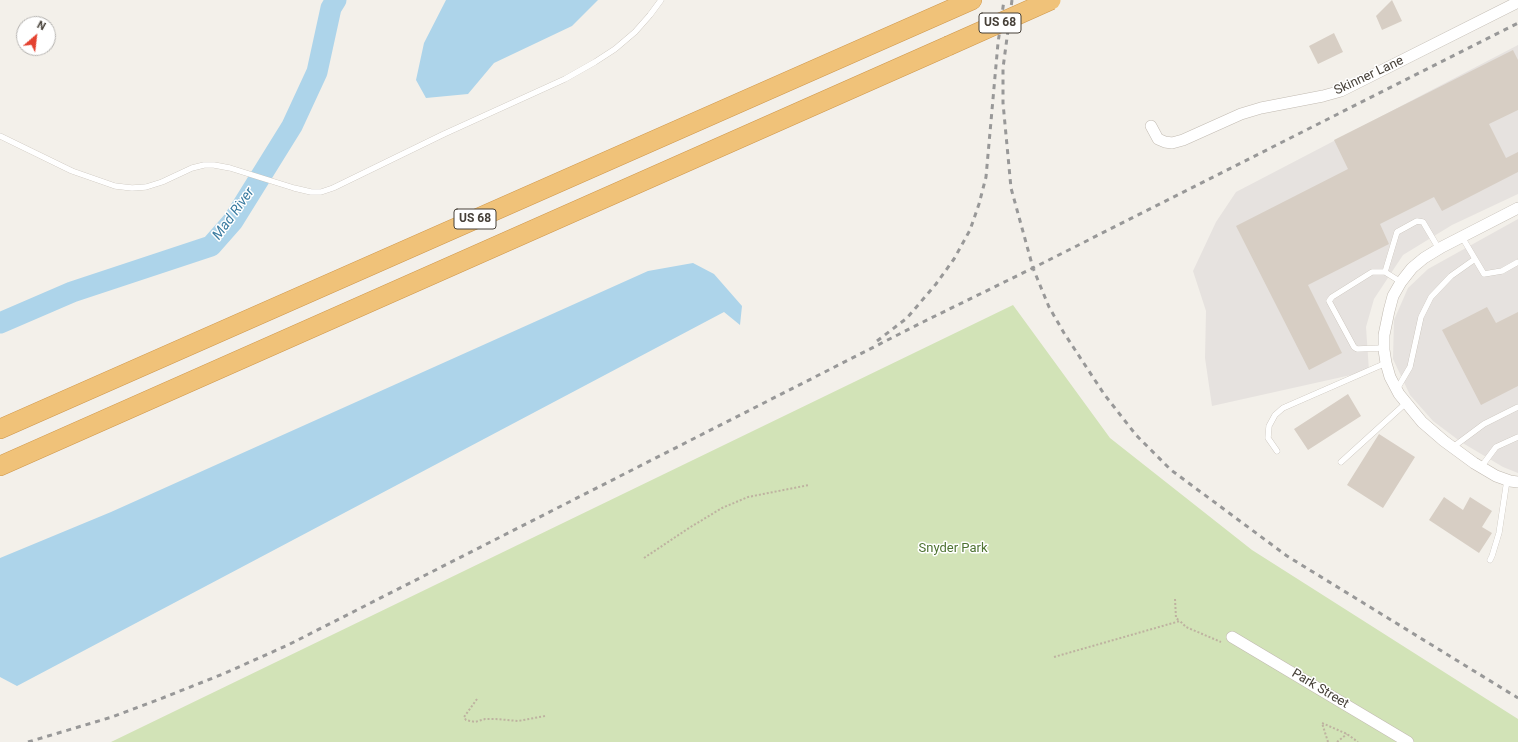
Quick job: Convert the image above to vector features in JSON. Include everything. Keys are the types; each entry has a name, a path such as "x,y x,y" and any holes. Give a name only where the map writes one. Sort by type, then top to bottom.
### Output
{"highway":[{"name":"US 68","path":"0,429 972,0"},
{"name":"US 68","path":"0,466 1051,0"},
{"path":"0,477 106,418"}],"street":[{"name":"Skinner Lane","path":"1151,126 1158,138 1165,142 1172,143 1183,140 1241,114 1261,108 1341,91 1518,2"},
{"path":"1513,481 1496,476 1481,467 1453,448 1422,422 1406,403 1390,377 1386,363 1384,335 1393,296 1401,282 1418,263 1439,249 1518,208"},
{"name":"Park Street","path":"1232,637 1408,742"}],"lane":[{"path":"0,136 72,171 115,186 132,188 146,186 162,182 192,168 204,165 219,165 311,192 321,192 333,188 444,134 565,79 615,49 635,32 661,0"},
{"path":"1385,272 1397,232 1417,221 1423,222 1439,249"},
{"path":"1462,237 1484,274 1502,270 1518,262"},
{"path":"1397,389 1410,367 1421,316 1431,297 1451,276 1475,259"},
{"path":"1384,348 1357,349 1354,347 1329,301 1332,297 1372,272 1385,272 1401,282"},
{"path":"1277,451 1268,438 1269,426 1275,415 1283,408 1386,363"},
{"path":"1341,462 1406,403"},
{"path":"1453,448 1484,424 1518,407"},
{"path":"1481,467 1496,447 1518,437"},
{"path":"1490,560 1513,481"}],"path":[{"path":"644,558 722,508 748,497 809,485"},
{"path":"1176,600 1176,618 1186,627 1221,642"},
{"path":"1054,657 1180,621"},
{"path":"477,699 464,717 466,720 475,722 491,719 518,721 545,716"},
{"path":"1328,742 1322,723 1347,734 1358,742"},
{"path":"1337,742 1347,734"}],"shaded area":[{"path":"1518,45 1518,194 1452,225 1403,255 1374,299 1366,327 1369,371 1212,406 1205,358 1206,311 1193,271 1216,222 1236,192"},
{"path":"1518,219 1518,473 1503,467 1461,442 1433,421 1410,395 1393,359 1394,320 1408,288 1428,269"}],"green space":[{"name":"Snyder Park","path":"1013,305 1110,438 1252,550 1518,719 1518,742 111,742"}],"water":[{"path":"446,0 598,0 572,26 494,63 468,94 426,98 416,80 424,43"},
{"path":"693,263 714,274 742,306 740,325 724,312 17,686 0,677 0,558 111,512 648,271"}],"building":[{"path":"1392,0 1402,21 1382,30 1376,16"},
{"path":"1334,33 1343,52 1318,64 1309,46"},
{"path":"1513,50 1518,60 1518,110 1489,124 1506,158 1518,152 1518,172 1442,211 1434,197 1380,224 1389,244 1308,285 1342,353 1309,370 1236,226 1348,169 1334,140"},
{"path":"1487,307 1496,323 1518,312 1518,386 1481,405 1442,330"},
{"path":"1348,394 1361,416 1308,450 1294,429"},
{"path":"1379,434 1415,457 1383,508 1347,485"},
{"path":"1444,497 1463,510 1470,497 1492,511 1482,527 1492,533 1479,553 1429,520"}],"waterway":[{"name":"Mad River","path":"0,323 72,292 211,246 233,221 292,126 317,72 331,8 336,0"}],"railway":[{"path":"877,341 907,318 936,284 954,259 970,230 986,177 998,43 1004,0"},
{"path":"1012,0 1003,68 1003,103 1011,188 1033,268 1049,307 1064,333 1104,394 1136,435 1171,470 1287,556 1518,698"},
{"path":"28,742 112,717 223,674 288,645 923,322 1518,23"}]}
